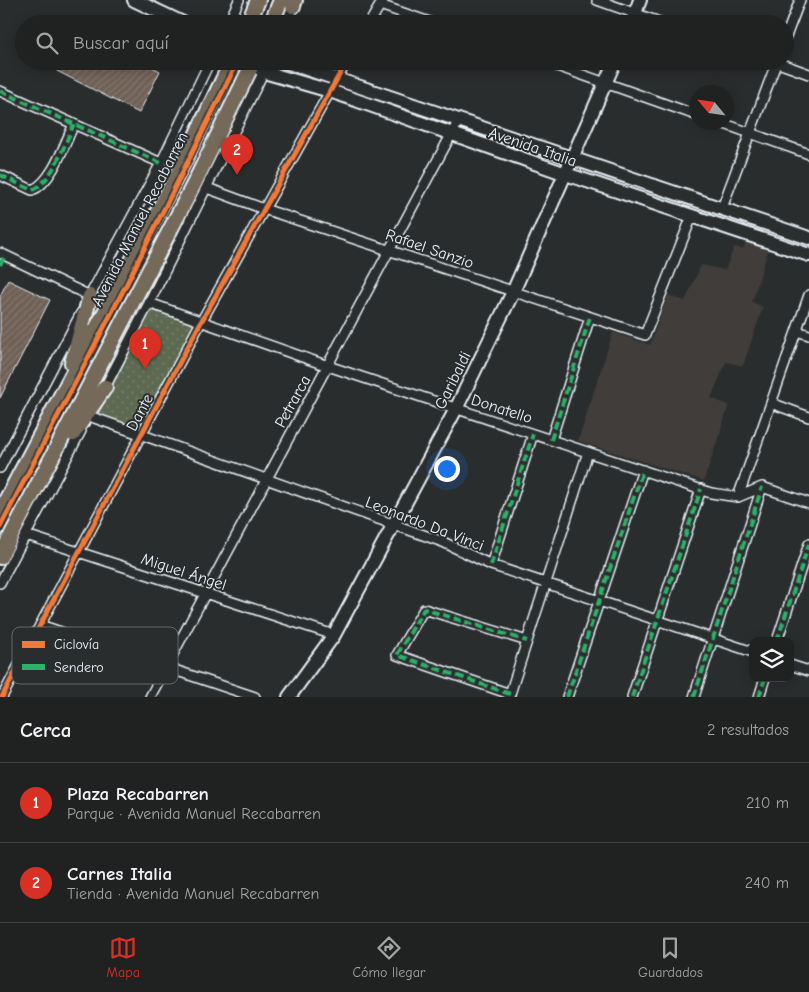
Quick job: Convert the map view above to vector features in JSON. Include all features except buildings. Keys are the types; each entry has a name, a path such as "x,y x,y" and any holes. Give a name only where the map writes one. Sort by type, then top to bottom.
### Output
{"main road":[{"path":"252,15 258,0"},
{"path":"279,15 291,1"},
{"name":"Avenida Manuel Recabarren","path":"0,512 177,175 228,70"},
{"name":"Avenida Manuel Recabarren","path":"0,557 255,70"},
{"path":"65,387 90,296"},
{"path":"37,486 105,387"}],"street":[{"path":"232,15 239,0"},
{"path":"597,0 625,15"},
{"path":"634,15 640,0"},
{"path":"794,16 800,0"},
{"path":"138,1 167,15"},
{"path":"288,15 291,1"},
{"path":"374,15 382,2 413,15"},
{"path":"794,69 809,74"},
{"name":"Avenida Manuel Recabarren","path":"0,468 160,163 206,70"},
{"path":"0,583 105,387 207,188 256,70"},
{"name":"Avenida Italia","path":"274,70 452,135 809,255"},
{"name":"Avenida Italia","path":"310,70 809,238"},
{"name":"Dante","path":"40,625 201,322 341,70"},
{"path":"568,70 689,113"},
{"name":"Garibaldi","path":"289,697 334,636 456,409 513,292 611,70"},
{"path":"722,208 773,70"},
{"path":"0,91 160,163"},
{"name":"Petrarca","path":"178,645 459,120"},
{"path":"0,175 32,190 41,187 48,178 74,124"},
{"path":"734,127 809,154"},
{"name":"Rafael Sanzio","path":"207,188 264,209 645,335 692,216"},
{"path":"0,265 2,254 90,296"},
{"path":"738,497 809,295"},
{"name":"Donatello","path":"149,303 328,366 720,496 738,497"},
{"path":"551,440 590,317"},
{"path":"796,331 809,335"},
{"path":"771,403 809,417"},
{"name":"Leonardo Da Vinci","path":"89,416 140,436 442,542 491,565 749,651"},
{"path":"491,565 533,434"},
{"path":"527,641 424,609 397,655 509,695 527,641 546,583 588,452"},
{"path":"567,697 643,470"},
{"path":"738,497 762,488 809,503"},
{"path":"694,697 762,488"},
{"path":"632,697 701,489"},
{"name":"Miguel Ángel","path":"26,535 334,636"},
{"path":"778,637 809,544"},
{"path":"40,625 46,627"},
{"path":"794,666 809,671"},
{"path":"178,671 255,697"},
{"name":"Dante","path":"2,697 12,678"},
{"path":"759,697 764,682"},
{"name":"Petrarca","path":"150,697 157,684"}],"shaded area":[{"path":"747,240 769,247 752,302 763,307 743,366 726,362 711,398 729,405 704,481 578,441 613,332 650,345 668,295 685,301 701,265 725,270 734,247 743,249"}],"green space":[{"path":"151,310 195,324 137,428 98,414"}],"marked path":[{"path":"0,91 161,163"},
{"path":"0,175 32,190 39,186 52,171 74,124"},
{"path":"0,265 5,255"},
{"path":"551,440 590,317"},
{"path":"491,565 533,434"},
{"path":"567,697 643,470"},
{"path":"694,697 762,487"},
{"path":"632,697 701,489"},
{"path":"778,637 809,544"},
{"path":"510,694 397,655 424,609 527,641"},
{"path":"759,697 764,682"}],"cycle path":[{"path":"0,527 125,287 234,70"},
{"path":"39,627 201,322 342,70"},
{"path":"2,697 12,678"}],"place":[{"name":"Carnes Italia","path":"237,175"},
{"name":"Plaza Recabarren","path":"145,369"}]}
